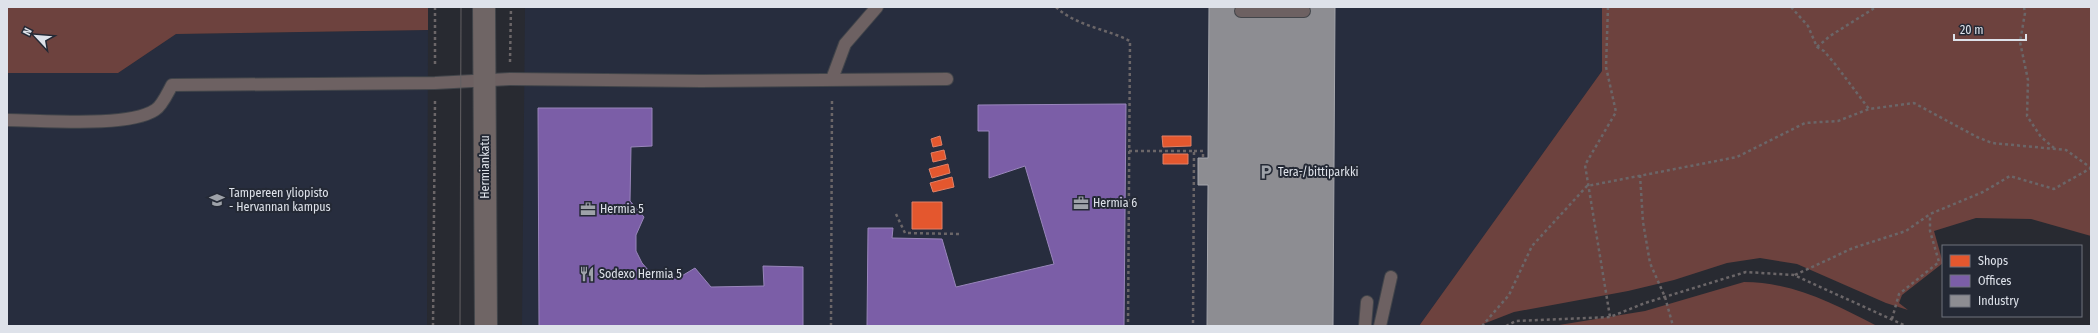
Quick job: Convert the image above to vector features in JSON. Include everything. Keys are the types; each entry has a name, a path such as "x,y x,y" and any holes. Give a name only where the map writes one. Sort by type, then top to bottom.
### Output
{"street":[{"name":"Hermiankatu","path":"484,7 486,326"}],"lane":[{"path":"832,80 845,44 877,7"},
{"path":"1241,11 1304,11"},
{"path":"7,120 77,121 136,119 157,110 172,85 435,83 484,80 947,79"},
{"path":"1380,326 1392,277"},
{"path":"1365,326 1367,302"}],"path":[{"path":"433,326 435,7"},
{"path":"1056,7 1079,22 1117,34 1130,41 1128,326"},
{"path":"1608,7 1606,67 1616,112 1585,165 1587,186 1610,317"},
{"path":"1791,7 1808,26 1817,47 1824,51 1835,64 1869,109"},
{"path":"1817,47 1830,36 1876,7"},
{"path":"2024,7 2025,13 2020,42 2028,80 2027,116 2040,137 2054,149"},
{"path":"831,326 832,80"},
{"path":"1482,326 1509,295 1532,246 1587,186 1737,157 1805,123 1838,121 1869,109 1914,103 1977,137 1992,143 2066,150 2091,168 2054,189 2010,176 1983,192 1930,214 1906,231 1853,248 1794,275"},
{"path":"1129,150 1203,151 1203,158"},
{"path":"1193,326 1194,151"},
{"path":"1640,175 1642,222 1650,264 1665,297 1673,326"},
{"path":"896,214 905,233 960,234"},
{"path":"1892,319 1899,294 1939,262 1930,231 1930,214"},
{"path":"1506,326 1516,321 1610,317 1665,297 1746,272 1794,275 1906,326"}],"shaded area":[{"path":"7,7 428,7 428,30 176,34 118,73 7,73"},
{"path":"525,7 1602,7 1602,71 1419,326 522,326"},
{"path":"1602,7 2091,7 2091,236 2031,219 1976,218 1934,231 1942,264 1902,295 1899,303 1908,310 1886,303 1797,264 1760,258 1727,263 1674,280 1628,291 1514,312 1478,326 1419,326 1602,71"},
{"name":"Tampereen yliopisto - Hervannan kampus","path":"428,30 427,326 7,326 7,73 118,73 176,34"},
{"path":"1744,282 1762,283 1797,290 1829,302 1877,326 1553,326 1645,311"}],"building: Shops":[{"path":"940,136 942,145 933,147 931,139"},
{"path":"1162,136 1191,136 1191,146 1163,147"},
{"path":"944,150 946,159 933,162 931,153"},
{"path":"1163,154 1188,154 1188,164 1163,164"},
{"path":"948,164 950,173 932,178 929,169"},
{"path":"952,177 954,187 933,192 930,183"},
{"path":"912,202 942,202 942,229 912,229"}],"building: Offices":[{"name":"Hermia 6","path":"1126,104 1124,326 867,326 868,228 893,228 892,238 942,239 956,287 1054,264 1025,166 989,178 989,131 978,131 978,105"},
{"name":"Hermia 5","path":"538,108 652,108 652,146 631,147 630,201 644,217 636,235 636,251 642,263 649,271 664,277 680,277 695,268 711,287 764,286 763,266 803,267 803,326 539,326"}],"building: Industry":[{"name":"Tera-/bittiparkki","path":"1209,7 1335,7 1333,326 1207,326 1208,185 1198,185 1198,158 1208,158"}],"tram line":[{"path":"460,326 461,7"}],"place":[{"name":"Tera-/bittiparkki","path":"1266,172"},
{"name":"Tampereen yliopisto - Hervannan kampus","path":"217,200"},
{"name":"Hermia 6","path":"1081,203"},
{"name":"Hermia 5","path":"588,209"},
{"name":"Sodexo Hermia 5","path":"587,274"}]}
